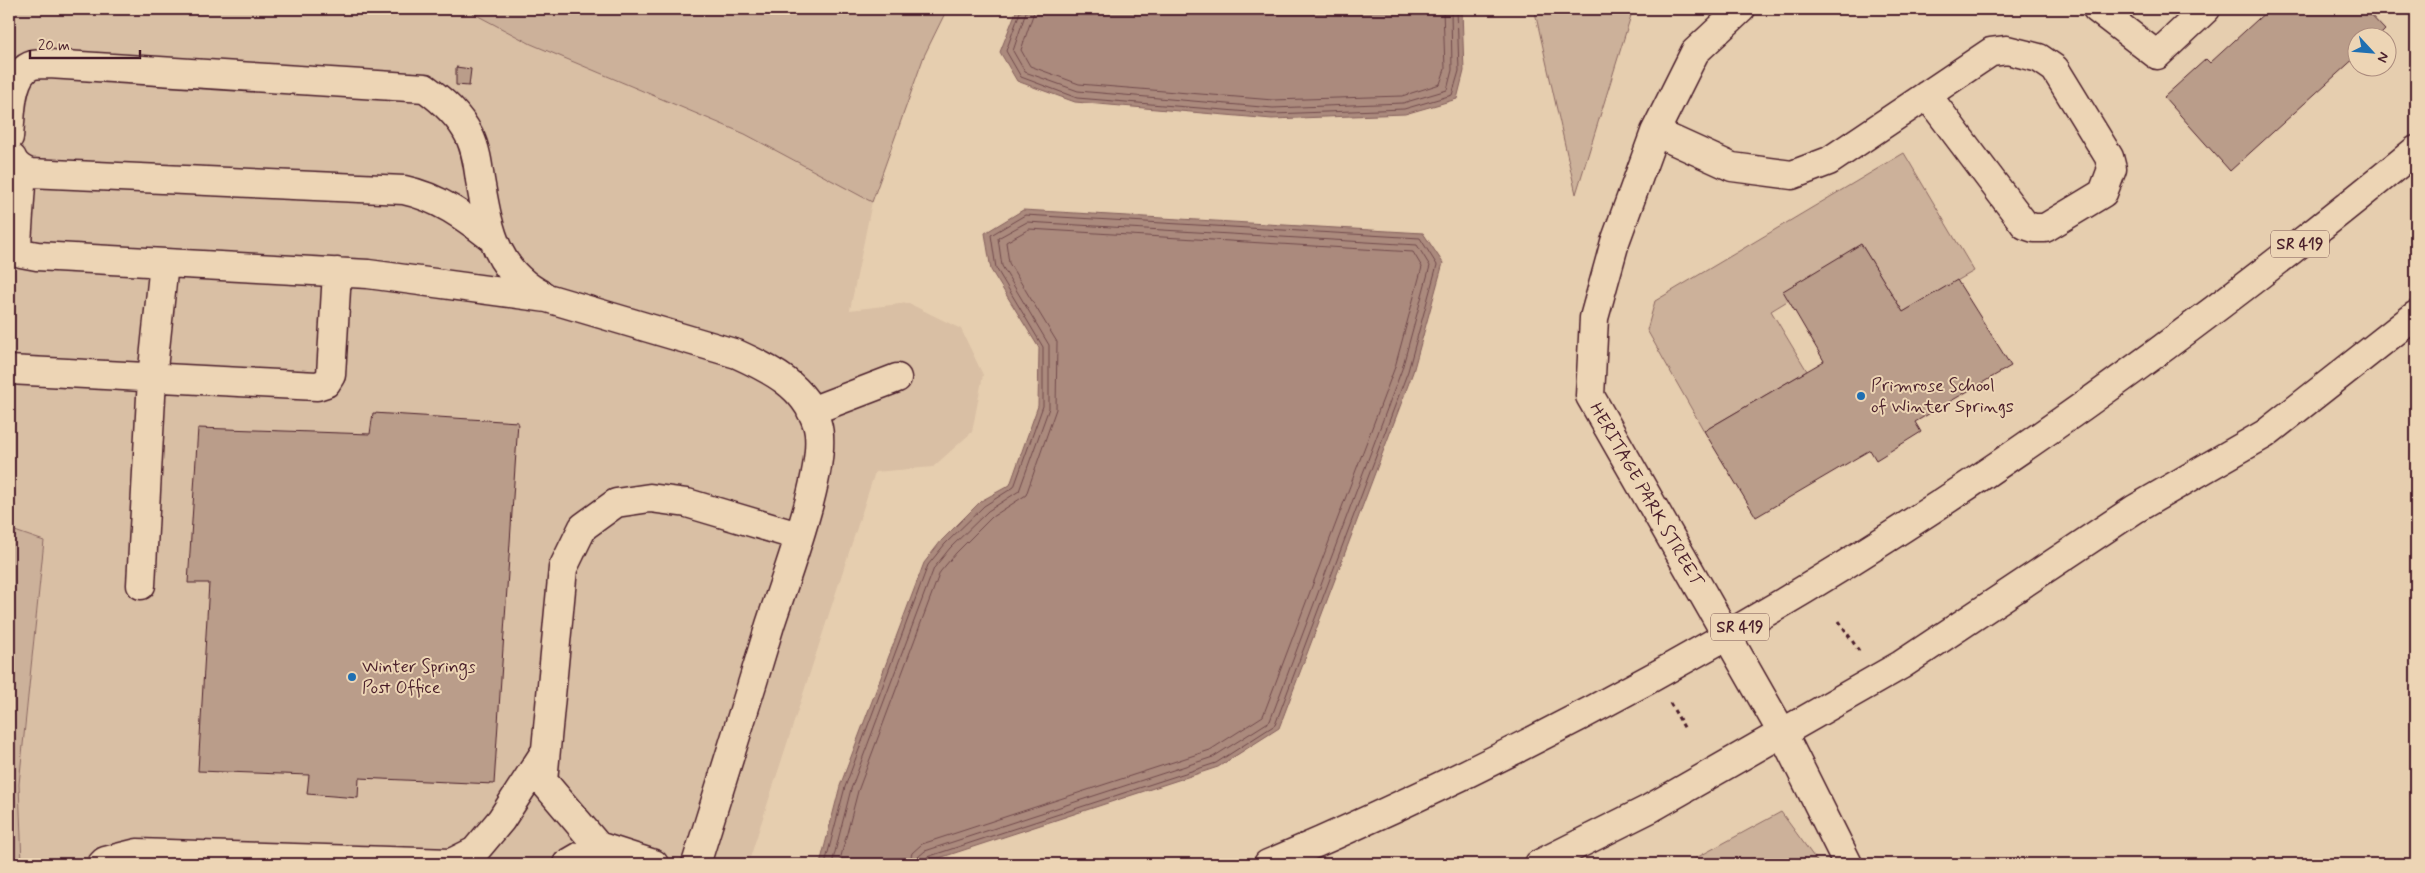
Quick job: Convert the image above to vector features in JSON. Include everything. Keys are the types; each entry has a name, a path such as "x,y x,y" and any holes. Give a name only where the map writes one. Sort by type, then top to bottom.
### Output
{"main road":[{"name":"HERITAGE PARK STREET","path":"1741,9 1695,52 1655,132 1615,242 1594,318 1590,396 1783,734 1848,864"},
{"path":"2097,9 2157,56 2206,9"},
{"path":"1655,132 1732,167 1792,175 1829,161 1927,95 1991,52 2007,50 2039,58 2055,70 2109,157 2112,169 2103,193 2045,228 2034,228 2025,225 1927,95"},
{"path":"9,137 13,89 19,76 31,66 40,64 425,88 441,99 456,115 469,135 476,155 492,238 507,268 529,288 547,298"},
{"path":"9,146 14,162 22,170 30,173 404,190 424,194 458,212 492,238"},
{"name":"SR 419","path":"1268,864 1463,776 1726,635 1850,562 2068,415 2181,335 2281,259 2416,150"},
{"path":"22,170 15,254 382,275 547,298 737,354 764,366 789,382 806,400 817,423 821,442 813,486 696,864"},
{"path":"141,585 152,378 164,263"},
{"path":"9,370 318,386 326,383 330,375 337,272"},
{"path":"1538,864 1649,809 1901,665 2135,509 2264,434 2416,315"},
{"path":"811,411 896,378"},
{"path":"654,864 598,846 543,781 563,568 583,527 616,503 650,498 687,503 798,536"},
{"path":"102,864 106,861 137,853 451,863 475,851 501,820 546,751"},
{"path":"567,864 598,846"}],"path":[{"path":"1839,621 1864,659"},
{"path":"1669,701 1685,729"}],"shaded area":[{"path":"9,9 465,9 531,44 745,134 872,202 850,310 908,303 961,329 983,375 972,432 933,467 875,472 748,864 22,864 19,784 44,541 9,529"},
{"path":"465,9 947,9 924,56 872,202 745,134 531,44"},
{"path":"1535,9 1633,9 1576,194 1535,12"},
{"path":"1904,153 1974,271 1903,312 1861,244 1789,300 1771,311 1807,371 1704,431 1647,330 1655,301"},
{"path":"9,529 44,541 19,784 22,864 9,864"},
{"path":"1781,812 1819,864 1685,864"}],"water":[{"path":"1017,9 1462,9 1464,71 1457,99 1405,114 1272,119 1075,102 1017,81 1000,52"},
{"path":"1023,210 1423,233 1443,263 1413,372 1279,728 1218,767 921,864 820,864 840,786 924,563 941,541 981,501 1010,485 1038,406 1039,348 991,270 985,233"}],"building":[{"path":"2269,9 2365,9 2383,28 2348,28 2348,64 2230,171 2164,97 2206,59 2210,63"},
{"path":"456,67 471,69 469,86 456,85"},
{"name":"Primrose School of Winter Springs","path":"1861,244 1903,312 1957,280 2011,366 1915,422 1921,432 1876,460 1870,450 1756,517 1704,431 1824,361 1783,291"},
{"name":"Winter Springs Post Office","path":"373,413 518,422 494,784 359,778 358,798 307,794 309,775 198,771 209,583 188,583 198,428 370,434"}],"place":[{"name":"Primrose School of Winter Springs","path":"1861,396"},
{"name":"Winter Springs Post Office","path":"352,677"}]}
